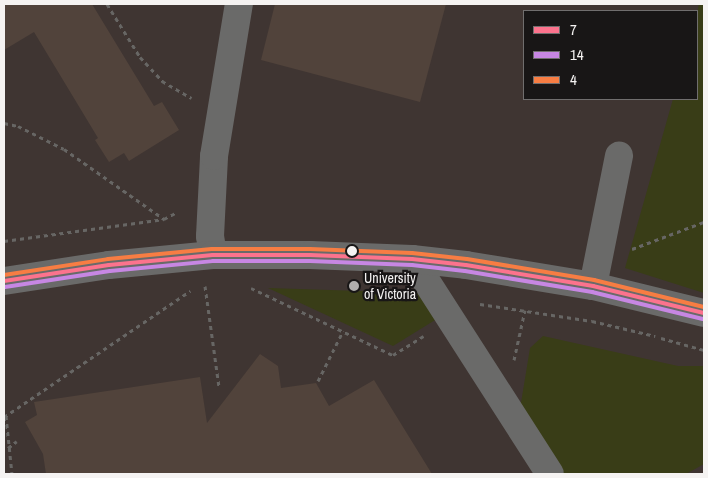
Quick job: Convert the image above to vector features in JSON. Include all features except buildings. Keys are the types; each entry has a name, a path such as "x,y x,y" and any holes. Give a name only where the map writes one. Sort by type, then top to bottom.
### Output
{"street":[{"path":"213,255 210,236 214,156 239,4"},
{"path":"596,274 619,156"},
{"path":"4,281 109,265 213,255 310,255 412,259 533,276 596,274 704,313"},
{"path":"412,259 429,289 550,474"}],"path":[{"path":"107,4 140,57 162,81 200,102"},
{"path":"4,123 18,126 64,150 164,219"},
{"path":"4,241 164,219 177,212"},
{"path":"596,274 704,222"},
{"path":"505,405 533,276"},
{"path":"12,474 5,416 205,280 219,387"},
{"path":"249,287 393,355 450,320"},
{"path":"429,289 464,301 592,321 704,350"},
{"path":"318,381 342,331"},
{"path":"8,448 17,441"}],"shaded area":[{"name":"University of Victoria","path":"4,4 704,4 704,474 4,474"}],"green space":[{"path":"699,4 704,4 704,293 625,268 673,100 698,100"},
{"path":"268,288 424,293 440,317 393,346"},
{"path":"543,336 678,366 704,366 704,464 686,474 558,474 519,415 530,348"}],"transit line":[{"name":"4","path":"4,275 108,259 212,249 310,249 412,253 467,259 594,280 704,307"},
{"name":"7","path":"4,281 109,265 213,255 310,255 412,259 466,265 593,286 704,313"},
{"name":"14","path":"5,287 110,271 213,261 310,261 412,265 465,271 592,292 703,319"}],"place":[{"name":"University of Victoria","path":"354,286"}]}
